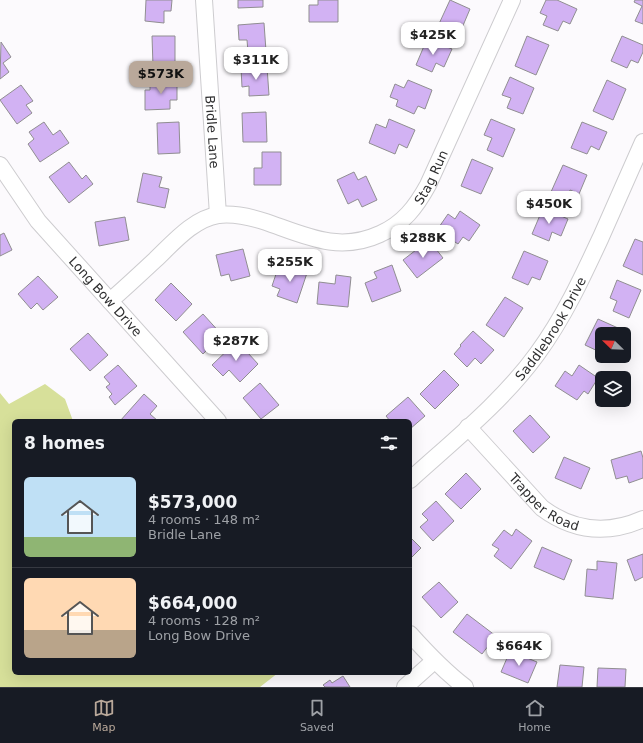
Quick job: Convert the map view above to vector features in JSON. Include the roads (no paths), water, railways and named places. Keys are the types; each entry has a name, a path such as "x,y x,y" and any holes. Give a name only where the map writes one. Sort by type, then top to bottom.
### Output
{"street":[{"name":"Bridle Lane","path":"204,0 218,215"},
{"name":"Stag Run","path":"110,301 186,231 203,220 218,215 251,217 312,238 339,244 364,241 388,231 402,222 415,207 428,185 512,0"},
{"name":"Saddlebrook Drive","path":"412,478 517,380 554,330 581,280 643,142"},
{"name":"Long Bow Drive","path":"0,165 5,184 216,419"},
{"name":"Trapper Road","path":"468,427 542,508 556,518 575,525 603,529 626,526 643,519"},
{"path":"412,636 450,676 465,687"},
{"path":"405,687 434,660"}]}
